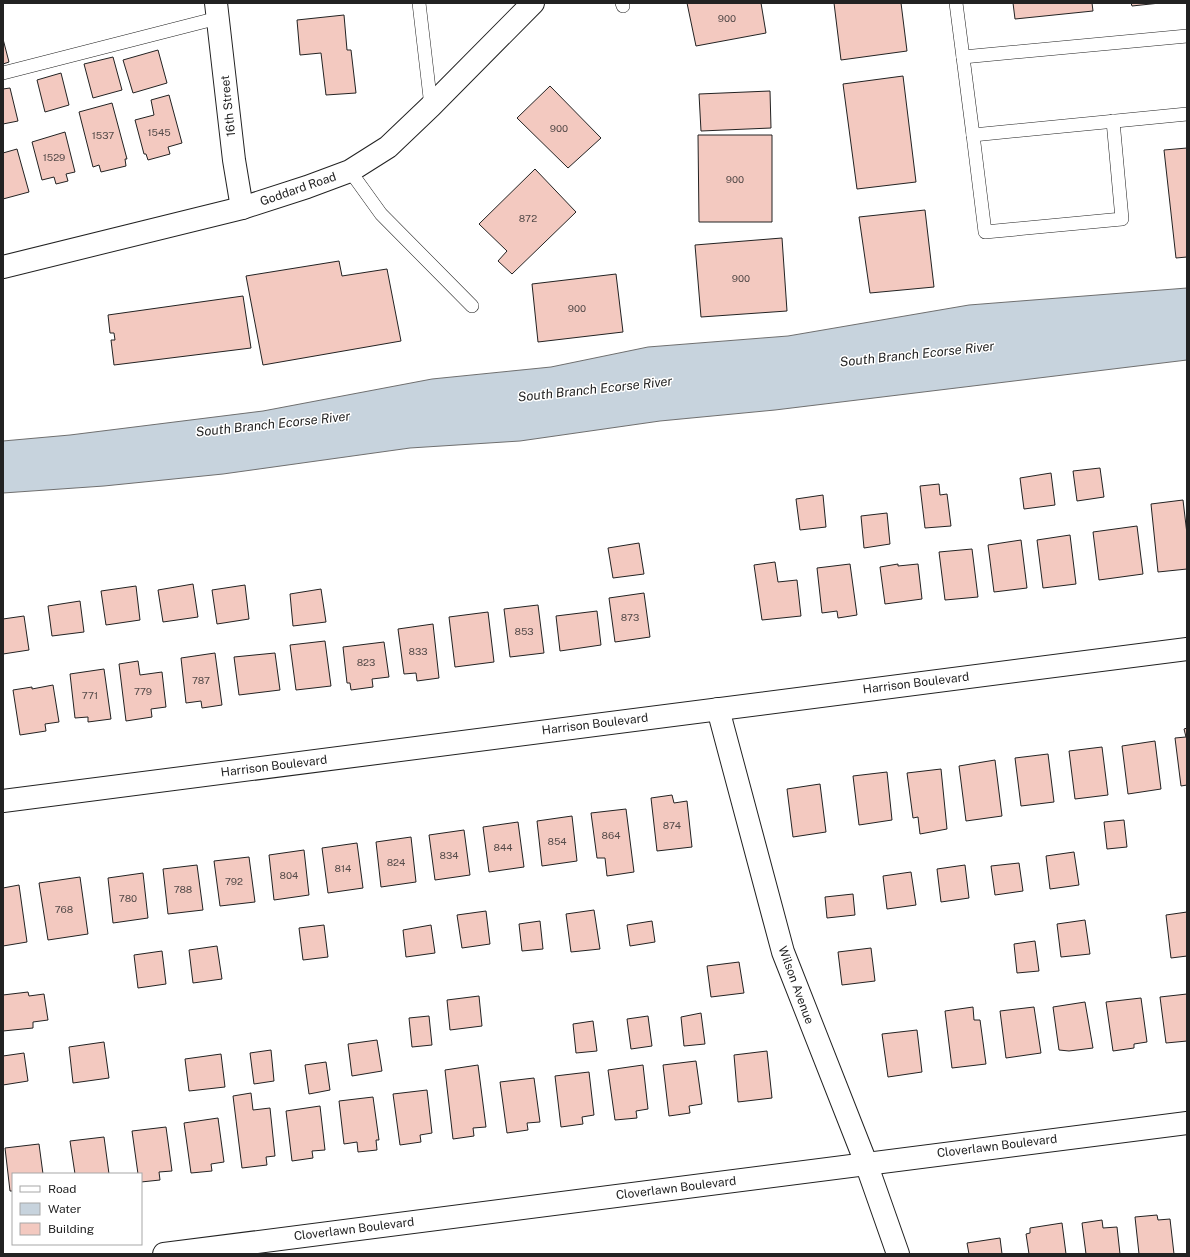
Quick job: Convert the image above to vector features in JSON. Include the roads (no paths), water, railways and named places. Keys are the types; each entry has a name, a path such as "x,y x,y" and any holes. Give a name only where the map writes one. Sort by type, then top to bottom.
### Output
{"street":[{"name":"Goddard Road","path":"3,267 242,208 307,188 350,171 388,147 431,106 533,3"},
{"name":"16th Street","path":"217,11 234,160 242,208"},
{"name":"Harrison Boulevard","path":"3,801 1187,649"},
{"name":"Wilson Avenue","path":"718,708 783,952 866,1163 898,1254"},
{"name":"Cloverlawn Boulevard","path":"164,1254 1187,1123"}],"lane":[{"path":"419,3 431,106"},
{"path":"956,3 985,232 1122,219 1113,122"},
{"path":"3,73 217,11"},
{"path":"963,57 1187,36"},
{"path":"973,135 1187,114"},
{"path":"350,171 381,214 472,306"}],"water":[{"name":"South Branch Ecorse River","path":"1187,288 1187,360 775,410 660,421 520,441 410,448 223,474 104,486 3,493 3,441 70,435 263,411 432,379 551,367 648,347 788,336 969,305"}]}
